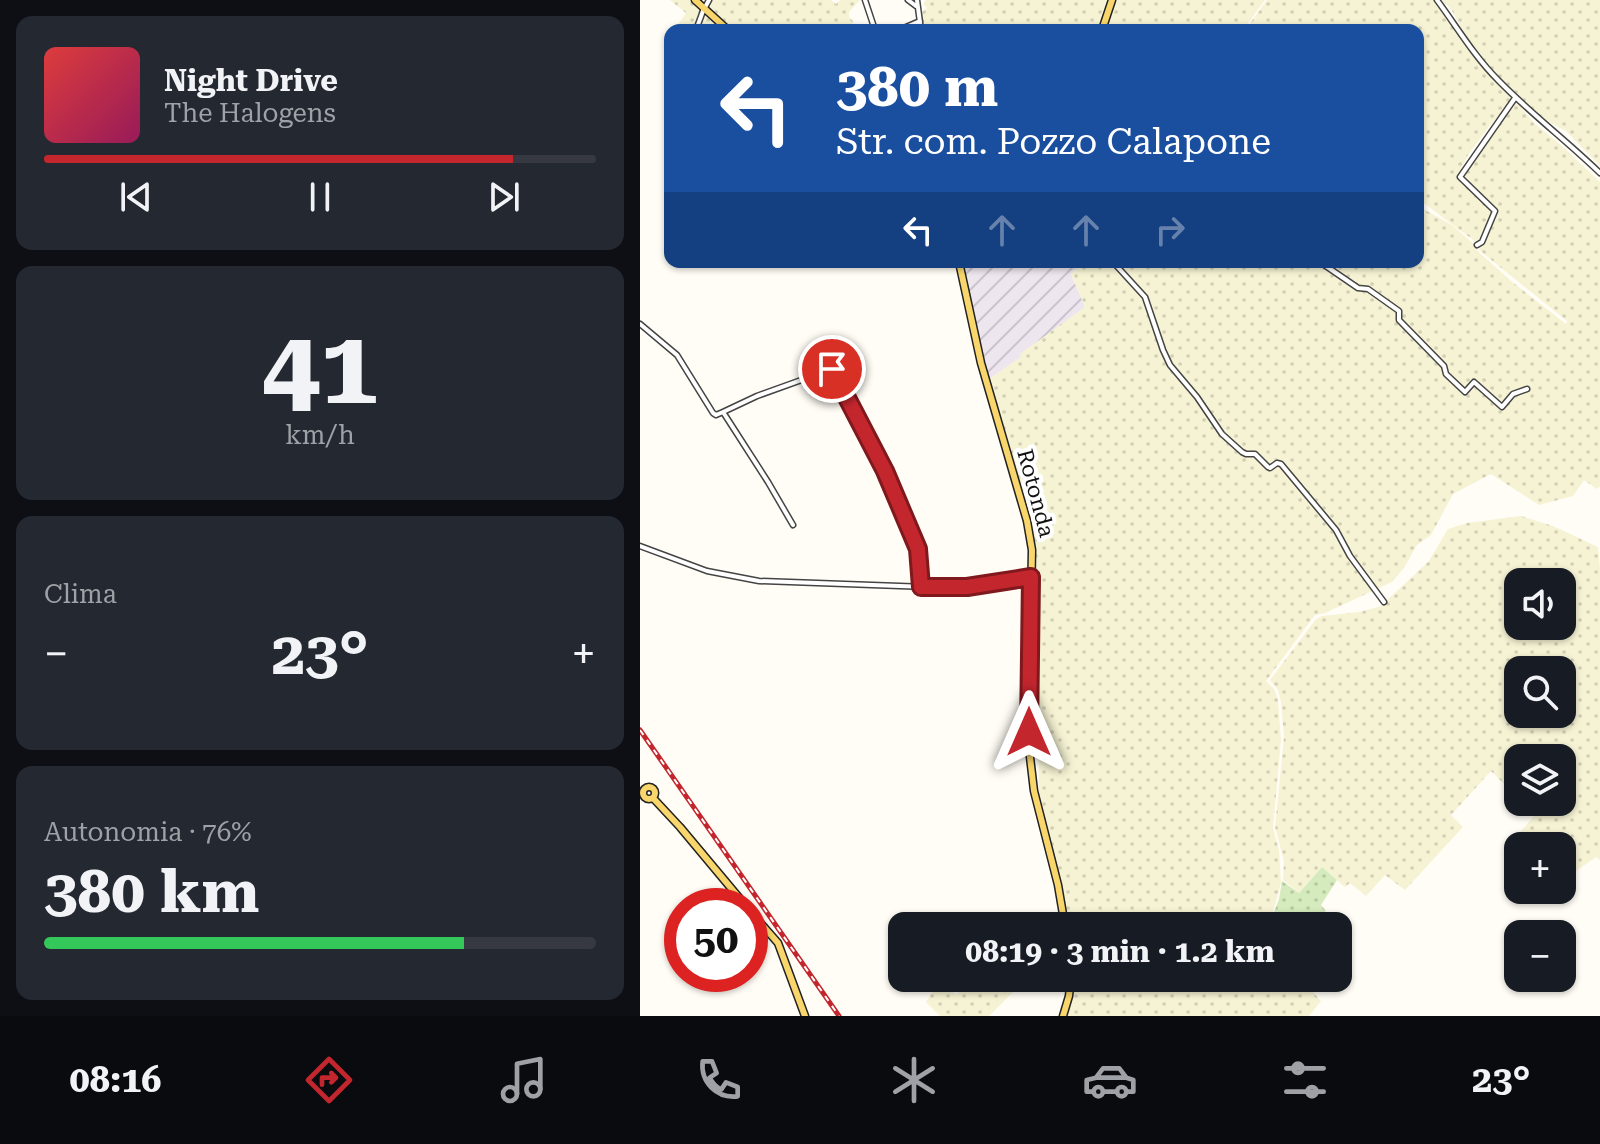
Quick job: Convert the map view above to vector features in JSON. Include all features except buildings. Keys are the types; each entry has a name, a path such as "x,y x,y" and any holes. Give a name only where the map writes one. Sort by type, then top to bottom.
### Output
{"main road":[{"path":"695,0 721,24"},
{"path":"1104,24 1112,0"},
{"name":"Rotonda","path":"960,268 974,336 1027,521 1032,550 1030,757 1034,791 1063,912"},
{"path":"643,790 648,799 653,798 680,827 731,888"},
{"path":"768,932 778,943 805,1016"},
{"path":"1063,1016 1069,992"}],"street":[{"path":"698,24 709,0"},
{"path":"865,0 873,24"},
{"path":"908,0 918,8"},
{"path":"917,0 920,24"},
{"path":"1437,0 1483,64 1515,98 1600,173"},
{"path":"913,24 920,21"},
{"path":"1477,245 1482,242 1495,211 1460,177 1515,98"},
{"path":"1118,268 1145,297 1170,365 1222,434 1242,452 1255,454 1268,467 1279,463 1283,467 1336,530 1350,556 1384,602"},
{"path":"1329,268 1358,288 1368,289 1399,311 1399,320 1465,392 1474,382 1502,407 1513,394 1527,389"},
{"path":"640,324 677,355 716,415 757,396 832,369 885,471 918,549 921,587"},
{"path":"723,412 793,525"},
{"path":"640,546 707,571 745,579 967,587 1031,577"}],"shaded area":[{"path":"670,0 692,0 718,24 678,24 686,13"},
{"path":"710,0 831,0 836,4 840,0 860,0 849,12 853,24 725,24 707,7"},
{"path":"926,0 1107,0 1101,24 922,24 921,13 927,8 923,4"},
{"path":"1112,0 1265,0 1247,24 1105,24"},
{"path":"1267,0 1436,0 1479,62 1513,98 1468,155 1457,177 1493,212 1481,237 1476,242 1424,203 1424,24 1249,24"},
{"path":"1442,0 1600,0 1600,166 1566,131 1538,116 1514,95 1473,49 1451,9"},
{"path":"1515,100 1534,123 1600,182 1600,486 1597,489 1584,480 1573,496 1539,505 1491,474 1453,494 1431,535 1417,545 1392,582 1315,615 1266,681 1278,699 1281,740 1273,828 1279,850 1281,883 1273,912 1065,912 1042,818 1039,793 1036,547 989,379 1085,307 1071,274 1078,268 1424,268 1424,209 1452,225 1511,281 1566,324 1567,321 1479,250 1499,210 1465,175"},
{"path":"963,268 1078,268 1071,274 1085,307 989,379"},
{"path":"1521,516 1553,526 1598,547 1600,860 1596,857 1576,871 1576,832 1520,832 1534,816 1576,816 1576,744 1504,744 1504,784 1491,771 1451,815 1463,827 1405,890 1385,875 1366,896 1350,883 1345,887 1322,867 1299,893 1283,880 1284,861 1275,827 1284,737 1281,702 1278,690 1270,680 1316,619 1381,606 1429,561 1448,529 1467,523"},
{"path":"932,992 953,992 956,995 960,992 1013,992 989,1016 940,1016 926,1002"},
{"path":"1070,992 1313,992 1321,1001 1309,1016 1066,1016"}],"green space":[{"path":"1322,867 1337,880 1321,905 1325,912 1274,912 1282,881 1299,893"}],"railway":[{"path":"640,730 839,1016"}],"route":[{"path":"832,369 885,471 918,549 921,587 967,587 1031,577 1029,732"}]}
